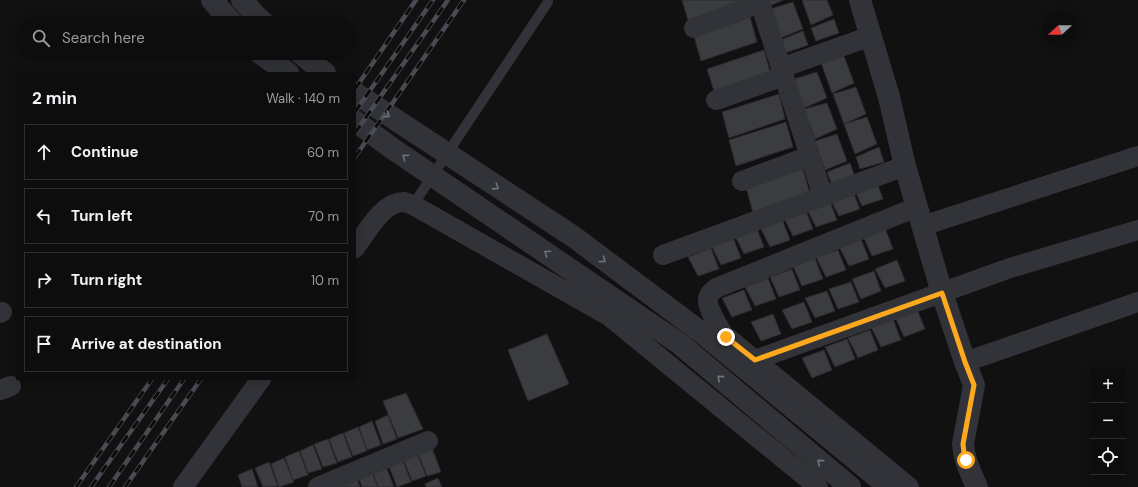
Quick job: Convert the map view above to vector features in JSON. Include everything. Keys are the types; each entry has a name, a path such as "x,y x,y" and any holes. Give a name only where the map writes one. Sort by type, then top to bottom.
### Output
{"street":[{"path":"212,0 226,16"},
{"path":"242,0 256,16"},
{"path":"860,0 889,97 905,166 942,293 974,385 963,444 964,453 977,487"},
{"path":"694,28 759,2 824,196"},
{"path":"716,100 871,36"},
{"path":"270,60 287,72"},
{"path":"309,60 324,72"},
{"path":"356,94 574,238 706,336 889,487"},
{"path":"356,122 393,149 680,344 850,487"},
{"path":"742,181 810,156"},
{"path":"910,487 722,333 708,305 710,293 716,288 920,217 1138,156"},
{"path":"663,255 905,166"},
{"path":"356,247 377,217 385,209 394,204 404,202 414,205 609,316 818,487"},
{"path":"755,360 1010,268 1138,230"},
{"path":"965,362 1138,302"},
{"path":"183,487 259,380"},
{"path":"318,487 428,442"}],"lane":[{"path":"414,205 548,0"}],"building":[{"path":"682,0 745,0 745,1 688,20"},
{"path":"768,0 783,0 770,6"},
{"path":"802,0 827,0 833,15 811,25"},
{"path":"793,2 803,29 780,38 770,9"},
{"path":"750,17 757,42 701,61 694,36"},
{"path":"834,19 839,33 816,41 811,28"},
{"path":"803,31 808,45 785,53 780,40"},
{"path":"764,50 771,75 715,94 707,69"},
{"path":"844,56 854,83 832,93 821,63"},
{"path":"817,72 827,98 804,108 794,79"},
{"path":"856,87 866,114 844,124 833,94"},
{"path":"779,94 785,119 729,138 722,112"},
{"path":"827,103 837,129 815,139 804,109"},
{"path":"867,117 877,144 855,154 844,124"},
{"path":"786,122 793,147 736,166 729,140"},
{"path":"837,134 847,161 825,170 815,141"},
{"path":"879,147 884,162 860,169 856,157"},
{"path":"850,163 855,177 832,185 827,172"},
{"path":"803,169 810,194 753,213 746,187"},
{"path":"875,178 883,199 862,206 853,186"},
{"path":"852,189 860,209 839,216 829,197"},
{"path":"829,199 837,220 816,227 806,207"},
{"path":"805,208 813,229 793,236 783,216"},
{"path":"782,219 790,240 770,247 760,227"},
{"path":"756,226 764,247 744,254 734,234"},
{"path":"885,228 893,249 872,256 863,236"},
{"path":"733,237 741,258 721,265 711,245"},
{"path":"861,239 869,259 849,266 839,247"},
{"path":"711,248 719,269 698,276 688,257"},
{"path":"838,250 846,270 826,277 816,257"},
{"path":"815,258 823,279 802,286 793,266"},
{"path":"897,260 905,281 885,288 875,269"},
{"path":"792,269 800,290 779,297 770,277"},
{"path":"874,271 881,291 861,299 852,279"},
{"path":"768,278 776,299 755,306 745,287"},
{"path":"851,282 859,302 838,309 829,289"},
{"path":"744,290 752,310 732,317 722,298"},
{"path":"827,291 835,311 815,318 805,298"},
{"path":"804,302 812,322 792,329 782,310"},
{"path":"917,309 925,329 904,337 895,317"},
{"path":"773,314 781,334 761,341 751,322"},
{"path":"893,319 901,340 881,347 871,327"},
{"path":"870,330 878,350 858,358 848,338"},
{"path":"547,334 569,384 528,401 508,350"},
{"path":"847,339 855,359 835,367 825,347"},
{"path":"824,350 832,370 812,378 802,358"},
{"path":"406,393 423,429 398,438 383,401"},
{"path":"388,415 397,439 383,444 375,421"},
{"path":"372,421 381,445 367,450 359,427"},
{"path":"358,427 367,451 353,456 344,433"},
{"path":"343,433 352,457 338,462 329,439"},
{"path":"328,439 337,463 323,467 314,444"},
{"path":"313,445 322,469 308,473 300,451"},
{"path":"432,448 441,472 427,476 418,453"},
{"path":"299,451 308,475 293,480 285,457"},
{"path":"417,453 426,476 412,481 403,458"},
{"path":"284,458 294,482 279,487 271,464"},
{"path":"402,458 411,482 397,487 388,464"},
{"path":"269,462 278,486 263,487 255,468"},
{"path":"385,464 394,487 378,487 372,470"},
{"path":"252,469 258,487 242,487 238,475"},
{"path":"371,470 378,487 362,487 358,476"},
{"path":"356,476 360,487 344,487 343,482"},
{"path":"438,478 442,487 426,487 425,484"}],"railway":[{"path":"356,88 416,0"},
{"path":"356,111 433,0"},
{"path":"356,132 448,0"},
{"path":"356,156 464,0"},
{"path":"76,487 151,380"},
{"path":"91,487 167,380"},
{"path":"109,487 183,380"},
{"path":"125,487 200,380"}],"route":[{"path":"726,337 755,360 942,293 974,385 963,444 966,460"}]}
